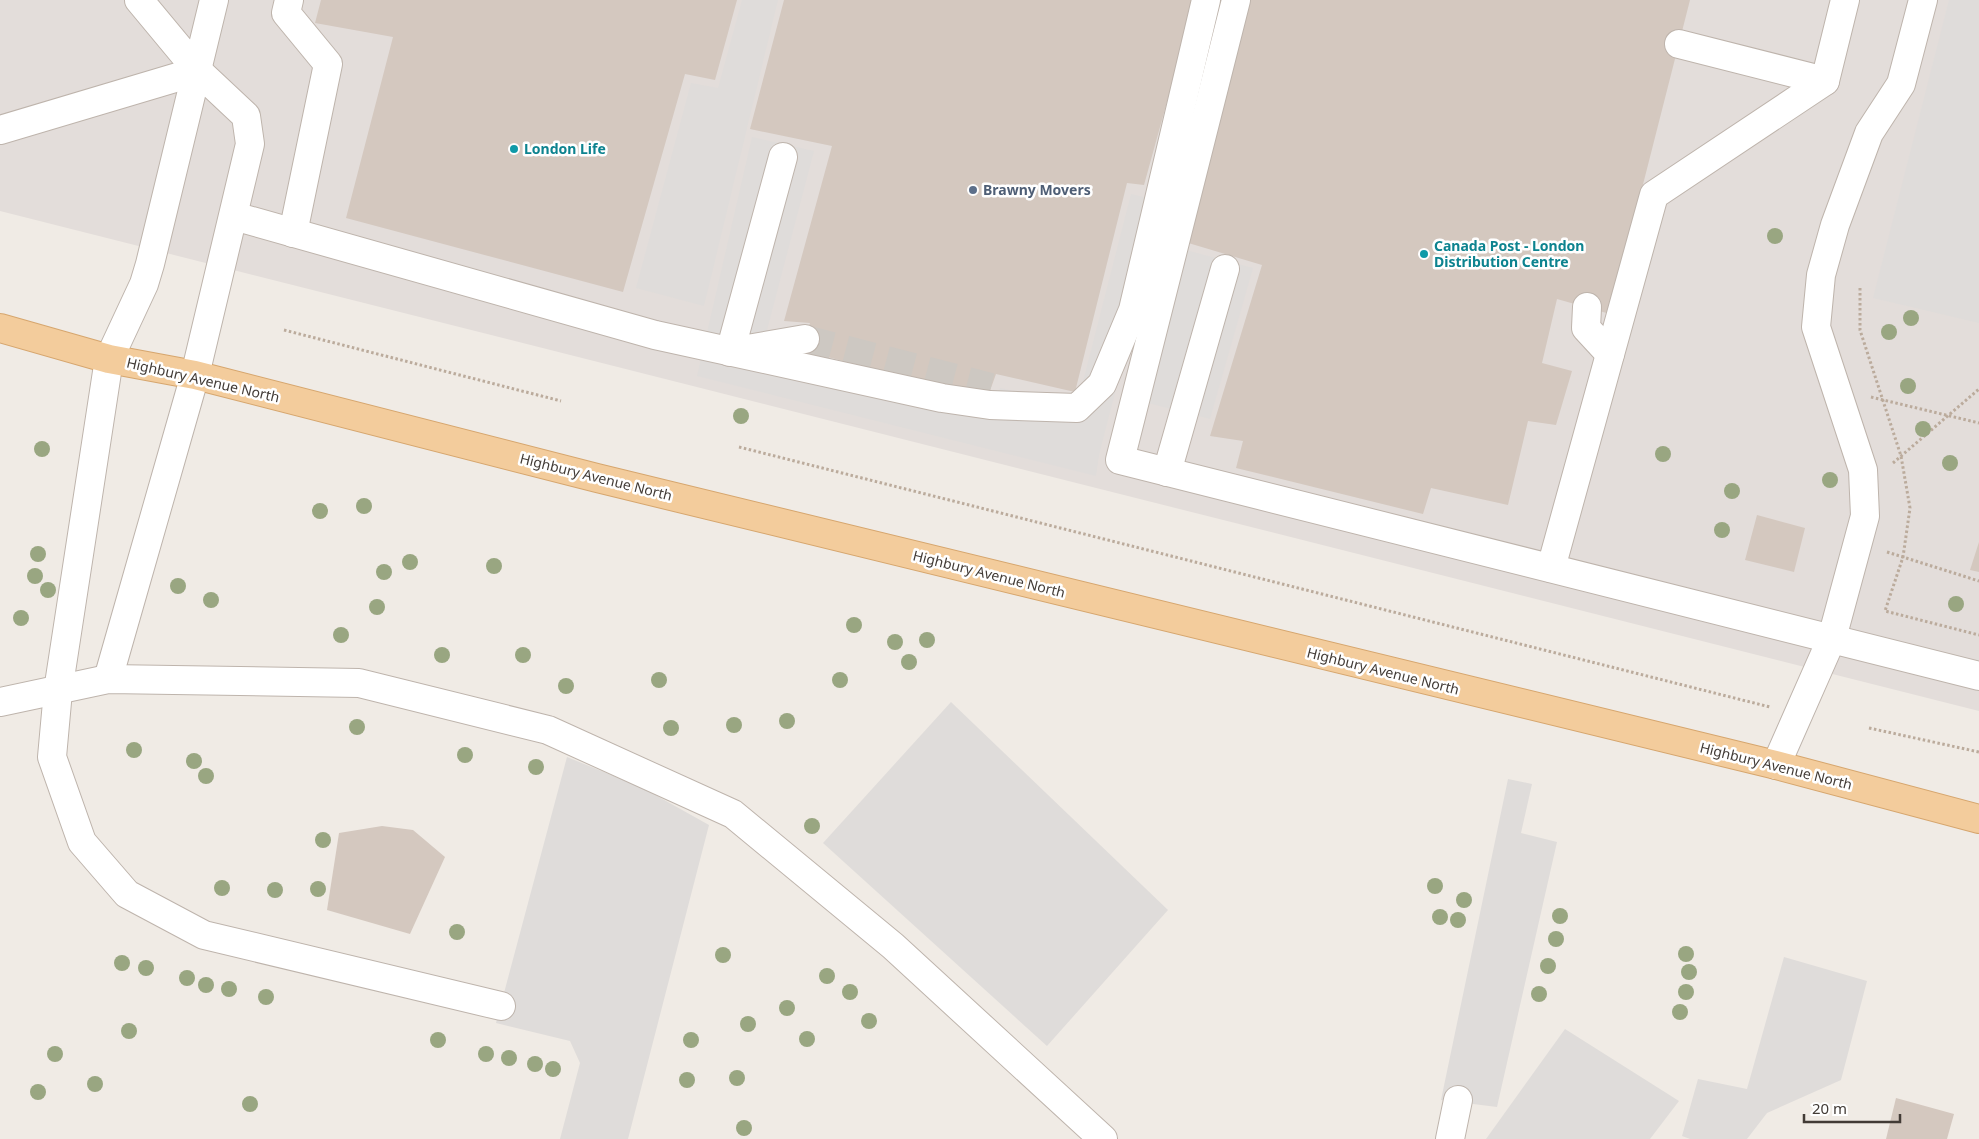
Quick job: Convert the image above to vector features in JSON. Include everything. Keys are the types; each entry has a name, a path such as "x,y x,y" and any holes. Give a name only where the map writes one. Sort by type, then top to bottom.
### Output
{"main road":[{"name":"Highbury Avenue North","path":"0,328 109,359 195,375 597,478 1776,765 1979,819"}],"lane":[{"path":"108,679 195,375 250,144 246,116 198,71 138,0"},
{"path":"214,0 150,264 144,284 109,359 58,691 52,757 82,842 127,894 204,935 501,1006"},
{"path":"289,0 286,13 328,64 293,233"},
{"path":"234,216 655,335 942,398 990,405 1077,408 1102,384 1132,310 1206,0"},
{"path":"1236,0 1120,460 1979,676"},
{"path":"1551,568 1654,195 1825,80 1845,0"},
{"path":"1776,765 1832,638 1865,516 1863,470 1816,327 1821,275 1835,224 1869,133 1902,84 1923,0"},
{"path":"1679,44 1825,80"},
{"path":"0,130 198,71"},
{"path":"730,352 782,157"},
{"path":"1168,472 1225,269"},
{"path":"1587,307 1586,328 1610,354"},
{"path":"730,352 805,339"},
{"path":"991,387 1049,408"},
{"path":"0,702 108,679 359,683 548,730 733,814 893,946 1103,1139"},
{"path":"1450,1139 1458,1100"}],"path":[{"path":"1860,288 1860,330 1901,456 1910,508 1903,558 1885,611 1979,635"},
{"path":"284,330 561,401"},
{"path":"1887,469 1979,389"},
{"path":"1864,395 1979,423"},
{"path":"739,447 1780,710"},
{"path":"1885,552 1979,581"},
{"path":"1869,728 1979,752"}],"shaded area":[{"path":"0,0 1979,0 1979,711 0,211"},
{"path":"742,0 778,0 704,306 636,288 691,83 718,88"},
{"path":"1949,0 1979,0 1979,323 1873,298"},
{"path":"752,137 814,151 767,330 797,335 788,362 992,416 1000,388 1077,405 1131,194 1164,202 1099,455 1096,476 697,376"},
{"path":"1186,250 1253,268 1210,419 1148,403"},
{"path":"951,702 1168,910 1047,1046 823,843"},
{"path":"567,757 641,787 709,825 628,1139 560,1139 580,1063 570,1041 496,1023"},
{"path":"1508,779 1532,784 1521,833 1557,842 1497,1107 1441,1100"},
{"path":"1784,957 1867,981 1841,1080 1767,1113 1747,1139 1690,1139 1682,1136 1698,1079 1747,1089"},
{"path":"1565,1029 1679,1101 1650,1139 1486,1139"}],"building":[{"name":"London Life","path":"321,0 737,0 715,80 685,74 623,292 346,218 393,37 315,23"},
{"path":"784,0 1195,0 1144,185 1127,183 1075,392 996,374 987,399 801,350 810,323 784,321 832,146 750,129"},
{"name":"Canada Post - London Distribution Centre","path":"1245,0 1690,0 1610,314 1557,299 1542,363 1572,371 1556,425 1528,421 1508,505 1431,488 1423,514 1236,468 1243,441 1210,436 1262,265 1185,242"},
{"path":"1757,515 1805,528 1794,572 1745,560"},
{"path":"1979,542 1979,572 1970,570"},
{"path":"382,826 413,830 445,857 410,934 327,910 339,833"},
{"path":"1896,1098 1954,1114 1947,1139 1886,1139"}],"tunnel":[{"path":"805,339 991,387"}],"place":[{"name":"London Life","path":"514,149"},
{"name":"Brawny Movers","path":"973,190"},
{"name":"Canada Post - London Distribution Centre","path":"1424,254"}]}
